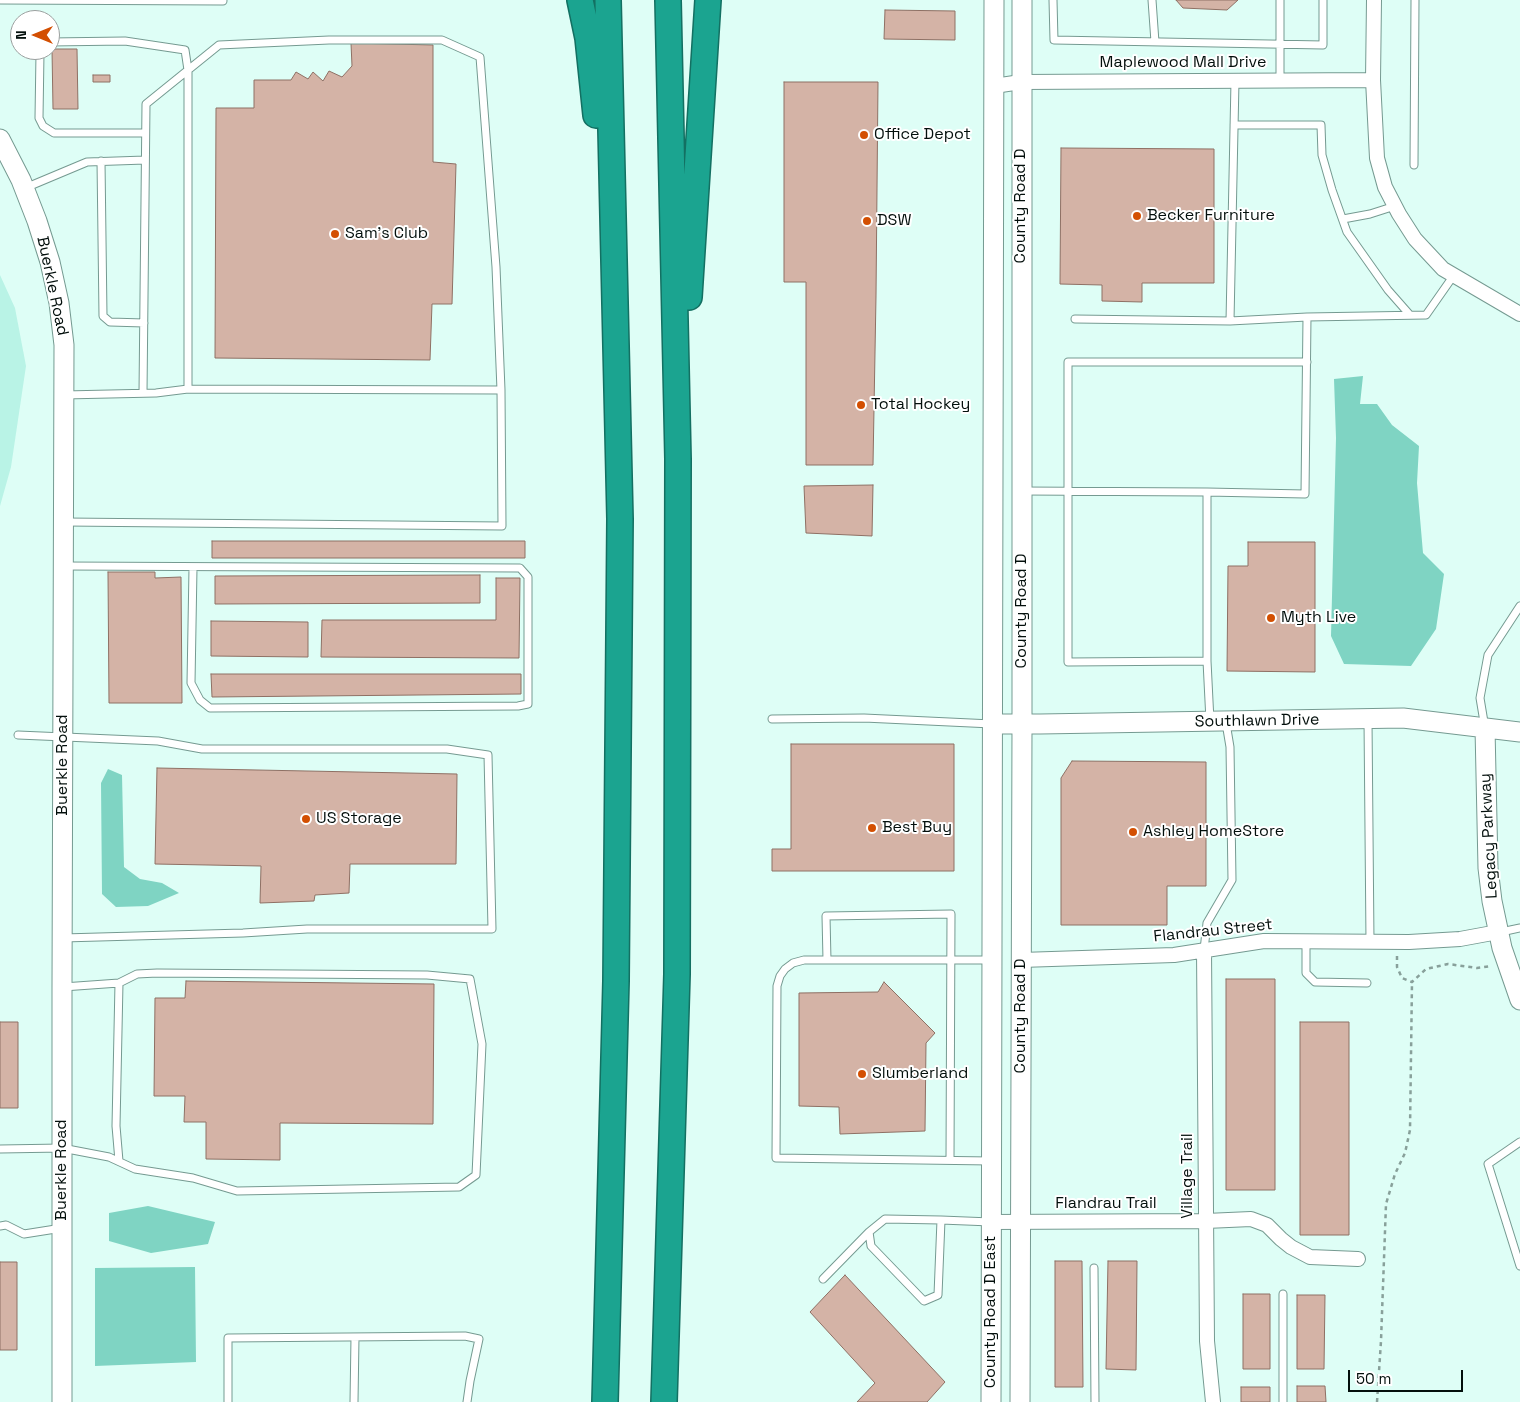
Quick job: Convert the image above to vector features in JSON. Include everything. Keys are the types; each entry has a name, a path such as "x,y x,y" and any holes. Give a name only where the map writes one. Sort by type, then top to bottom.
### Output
{"highway":[{"path":"580,0 588,38 615,297"},
{"path":"605,1402 616,962 620,519 608,0"},
{"path":"664,1402 677,974 678,459 668,0"},
{"path":"678,459 708,0"}],"street":[{"name":"County Road D","path":"991,1222 994,0"},
{"name":"County Road D","path":"1020,1222 1022,0"},
{"path":"1374,0 1373,80 1377,158 1385,187 1415,239 1443,269 1520,314"},
{"name":"Maplewood Mall Drive","path":"994,86 1021,82 1373,80"},
{"name":"Buerkle Road","path":"0,139 24,188 50,262 59,303 64,345 62,1402"},
{"name":"Southlawn Drive","path":"993,724 1418,719 1520,732"},
{"name":"Legacy Parkway","path":"1485,728 1488,868 1492,900 1506,964 1520,1000"},
{"name":"Flandrau Street","path":"1021,960 1174,955 1264,941 1396,942 1453,939 1498,932"},
{"name":"Village Trail","path":"1204,950 1206,1341 1213,1402"},
{"name":"Flandrau Trail","path":"991,1222 1206,1221 1247,1219 1256,1220 1270,1227 1291,1247 1310,1256 1358,1259"},
{"name":"County Road D East","path":"991,1222 991,1402"},
{"name":"County Road D East","path":"1020,1222 1020,1402"}],"lane":[{"path":"0,0 223,1"},
{"path":"1053,0 1054,40 1323,45 1323,0"},
{"path":"1152,0 1155,42"},
{"path":"1280,0 1280,80"},
{"path":"1414,165 1415,0"},
{"path":"64,522 502,526 501,390 496,266 480,57 442,40 311,41 219,45 146,104 143,393"},
{"path":"60,42 125,41 186,50 188,70 188,389"},
{"path":"41,60 39,118 43,126 54,133 145,133"},
{"path":"1230,321 1235,81"},
{"path":"1234,124 1321,125 1322,155 1347,232 1388,290 1410,315"},
{"path":"24,188 87,162 144,160"},
{"path":"101,161 103,316 110,322 144,323"},
{"path":"1343,219 1370,214 1395,206"},
{"path":"1074,319 1230,321 1307,317 1426,316 1454,275"},
{"path":"1022,491 1305,494 1307,317"},
{"path":"1207,661 1068,662 1068,362 1307,362"},
{"path":"64,396 188,389 501,390"},
{"path":"1204,950 1207,923 1232,880 1230,748 1218,722 1207,661 1207,492"},
{"path":"64,566 520,568 528,577 528,704 518,706 210,708 200,700 191,683 193,568"},
{"path":"1485,728 1480,698 1488,655 1520,606"},
{"path":"772,719 864,718 993,724"},
{"path":"1368,719 1370,942"},
{"path":"18,736 158,741 202,749 447,749 488,754 492,929 307,929 243,933 62,938"},
{"path":"827,960 826,916 951,914 950,1160"},
{"path":"1498,932 1520,928"},
{"path":"1306,942 1306,973 1315,982 1367,983"},
{"path":"991,1161 776,1158 777,986 780,976 793,963 804,960 992,960"},
{"path":"0,1149 62,1148 109,1157 135,1169 193,1178 237,1191 459,1187 476,1175 482,1044 470,979 427,975 157,973 137,974 119,983 62,987"},
{"path":"119,983 116,1126 119,1162"},
{"path":"1520,1142 1488,1164 1520,1266"},
{"path":"823,1279 869,1232 885,1219 991,1222"},
{"path":"869,1232 871,1246 924,1302 938,1295 940,1220"},
{"path":"0,1226 6,1226 24,1234 62,1228"},
{"path":"1094,1268 1096,1402"},
{"path":"1283,1294 1283,1402"},
{"path":"228,1402 228,1338 465,1336 479,1339 467,1402"},
{"path":"354,1402 355,1337"}],"path":[{"path":"1396,942 1397,967 1402,978 1412,982"},
{"path":"1377,1402 1382,1341 1386,1204 1395,1174 1406,1153 1410,1130 1412,982 1426,969 1448,964 1477,968 1506,964"}],"shaded area":[{"path":"0,275 15,308 26,366 11,467 0,506"},
{"path":"1363,376 1360,404 1377,404 1392,425 1419,446 1417,483 1423,553 1444,574 1436,629 1411,666 1344,664 1331,636 1336,438 1334,379"},
{"path":"108,769 122,775 124,867 140,879 162,883 179,893 148,906 116,907 102,894 101,783"},
{"path":"148,1206 215,1222 208,1244 151,1253 109,1241 109,1213"},
{"path":"195,1267 196,1362 95,1366 95,1268"}],"building":[{"path":"1176,0 1238,0 1227,10 1183,8"},
{"path":"885,10 955,11 955,40 884,39"},
{"name":"Sam's Club","path":"351,43 433,45 433,162 456,164 452,304 432,304 430,360 215,358 216,108 254,108 254,80 291,80 296,72 308,79 313,72 323,81 329,71 342,77 352,66"},
{"path":"60,49 77,49 78,109 53,109 52,60 60,60"},
{"path":"93,75 110,75 110,82 93,82"},
{"path":"784,82 878,82 873,465 806,465 806,282 784,282"},
{"name":"Becker Furniture","path":"1061,148 1214,149 1214,283 1142,283 1142,302 1102,301 1102,285 1060,284"},
{"path":"873,485 872,536 806,533 804,486"},
{"path":"212,541 525,541 525,558 212,558"},
{"name":"Myth Live","path":"1248,542 1315,542 1315,672 1227,671 1228,566 1248,566"},
{"path":"108,572 155,572 155,578 181,577 182,703 109,703"},
{"path":"480,575 480,603 215,604 215,576"},
{"path":"496,578 520,578 519,658 321,657 322,620 496,620"},
{"path":"211,621 308,622 308,657 211,656"},
{"path":"211,674 521,674 521,694 212,697"},
{"name":"Best Buy","path":"791,744 954,744 954,871 772,871 772,849 791,849"},
{"name":"Ashley HomeStore","path":"1072,761 1206,762 1206,886 1167,886 1167,925 1061,925 1061,778"},
{"name":"US Storage","path":"157,768 457,774 456,864 350,864 349,893 315,895 314,901 260,903 261,866 155,864"},
{"path":"1226,979 1275,979 1275,1190 1226,1190"},
{"path":"186,981 434,984 433,1124 280,1123 280,1160 206,1159 206,1122 184,1122 185,1096 154,1096 155,998 185,998"},
{"name":"Slumberland","path":"884,982 935,1033 926,1043 925,1131 840,1134 839,1107 799,1106 799,993 878,992"},
{"path":"0,1022 18,1022 18,1108 0,1108"},
{"path":"1300,1022 1349,1022 1349,1235 1300,1235"},
{"path":"1055,1261 1082,1261 1083,1387 1055,1387"},
{"path":"1108,1261 1137,1261 1136,1370 1106,1369"},
{"path":"0,1262 17,1262 17,1350 0,1350"},
{"path":"845,1275 945,1382 927,1402 857,1402 875,1383 810,1312"},
{"path":"1243,1294 1270,1294 1270,1369 1243,1369"},
{"path":"1297,1295 1325,1295 1324,1369 1297,1369"},
{"path":"1297,1386 1325,1386 1326,1402 1297,1402"},
{"path":"1241,1387 1270,1387 1270,1402 1241,1402"}],"place":[{"name":"Office Depot","path":"864,135"},
{"name":"Becker Furniture","path":"1137,216"},
{"name":"DSW","path":"867,221"},
{"name":"Sam's Club","path":"335,234"},
{"name":"Total Hockey","path":"861,405"},
{"name":"Myth Live","path":"1271,618"},
{"name":"US Storage","path":"306,819"},
{"name":"Best Buy","path":"872,828"},
{"name":"Ashley HomeStore","path":"1133,832"},
{"name":"Slumberland","path":"862,1074"}]}
